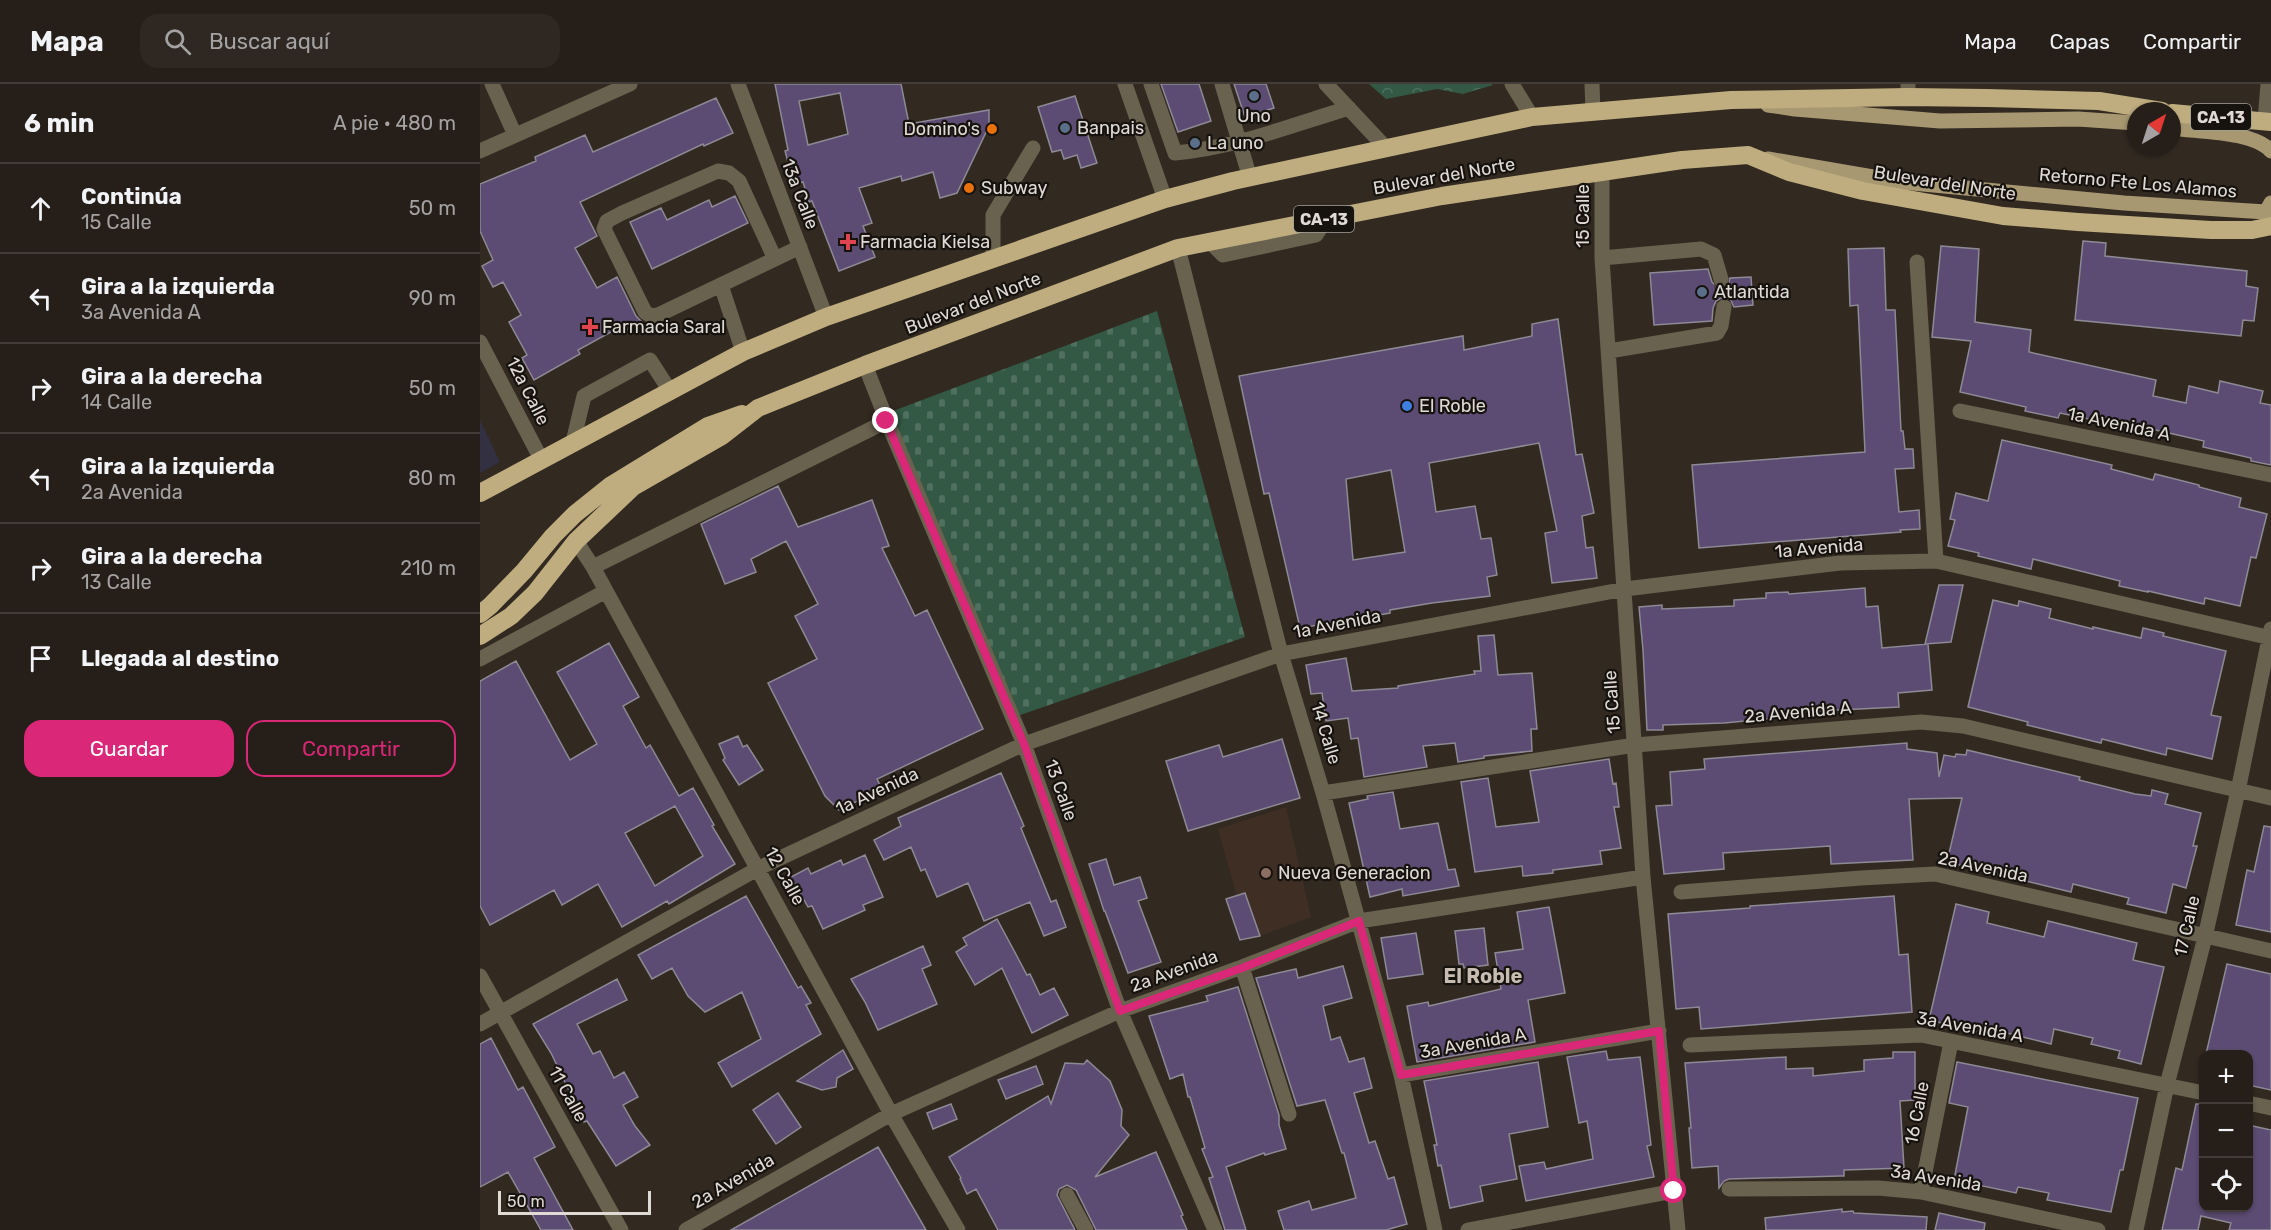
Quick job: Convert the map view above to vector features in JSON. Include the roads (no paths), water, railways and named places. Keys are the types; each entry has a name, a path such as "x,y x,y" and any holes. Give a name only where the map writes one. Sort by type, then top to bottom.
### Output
{"highway":[{"name":"Bulevar del Norte","path":"480,493 743,352 826,317 1165,199 1250,178 1532,117 1731,100 1908,90 2099,101 2127,105"},
{"name":"CA-13","path":"2181,114 2268,122"},
{"name":"Bulevar del Norte","path":"480,636 511,616 535,593 576,541 633,487 722,436 758,408 1178,248 1442,196 1682,160 1748,155 1789,172 1863,191 2003,216 2211,230 2252,230 2271,226"},
{"path":"480,502 745,363 801,337 993,268 1073,243 1250,178"},
{"path":"480,614 524,571 575,514 610,486 708,426 758,408"}],"main road":[{"path":"1731,100 1795,110 1941,121 2078,119 2127,122"},
{"path":"2181,130 2233,134 2265,144 2271,151"},
{"name":"Retorno Fte Los Alamos","path":"1748,155 1902,182 2067,199 2236,212 2266,212 2271,203"}],"street":[{"path":"492,84 515,135"},
{"path":"480,151 630,84"},
{"name":"13a Calle","path":"738,84 826,317"},
{"path":"1125,84 1165,199"},
{"path":"1151,84 1175,153 1199,151 1239,142 1349,108"},
{"path":"1222,84 1250,178"},
{"path":"1326,84 1386,148"},
{"path":"1512,84 1532,117"},
{"path":"1592,84 1593,112"},
{"path":"2268,84 2268,122"},
{"path":"993,259 993,215 1033,148"},
{"path":"775,259 739,181 729,173 718,171 622,213 607,221 604,229 645,312 651,316 658,315 721,285 800,247"},
{"name":"15 Calle","path":"1602,171 1602,258 1643,877 1678,1230"},
{"name":"14 Calle","path":"1178,248 1281,654 1323,793 1401,1075 1435,1230"},
{"path":"1602,258 1701,249 1714,255 1721,279"},
{"path":"1917,262 1936,561"},
{"path":"721,285 743,352"},
{"path":"1609,351 1717,333 1721,326 1724,308"},
{"name":"12a Calle","path":"480,342 541,459"},
{"path":"573,442 584,396 650,360 670,391"},
{"name":"13 Calle","path":"866,365 886,421 1024,744 1120,1011 1215,1230"},
{"name":"1a Avenida A","path":"1960,411 2271,475"},
{"path":"593,567 886,421"},
{"name":"12 Calle","path":"576,541 593,567 759,868 891,1114 958,1230"},
{"name":"1a Avenida","path":"480,1024 759,868 1024,744 1281,654 1625,589 1840,563 1936,561 2270,635"},
{"path":"480,659 606,591"},
{"name":"17 Calle","path":"2136,1230 2167,1085 2205,937 2238,791 2270,635"},
{"name":"2a Avenida A","path":"1323,793 1635,745 1921,722 1949,723 2271,798"},
{"name":"2a Avenida","path":"1681,892 1935,874 2271,951"},
{"name":"2a Avenida","path":"686,1230 891,1114 1120,1011 1242,968 1359,921 1643,877"},
{"path":"1242,968 1288,1114"},
{"name":"11 Calle","path":"480,976 621,1230"},
{"name":"3a Avenida A","path":"1401,1075 1659,1031"},
{"name":"3a Avenida A","path":"1690,1045 1922,1035 2199,1092"},
{"name":"16 Calle","path":"1921,1192 1951,1042"},
{"path":"2253,1104 2271,1108"},
{"name":"3a Avenida","path":"1729,1189 1878,1188 1921,1192 2098,1230"},
{"path":"1468,1230 1674,1191"},
{"path":"1067,1195 1086,1230"}],"tunnel":[{"path":"1721,279 1724,307"}],"place":[{"name":"Uno","path":"1254,96"},
{"name":"Banpais","path":"1065,128"},
{"name":"Domino's","path":"992,129"},
{"name":"La uno","path":"1195,143"},
{"name":"Subway","path":"969,188"},
{"name":"Farmacia Kielsa","path":"848,242"},
{"name":"Atlantida","path":"1702,292"},
{"name":"Farmacia Saral","path":"590,327"},
{"name":"El Roble","path":"1407,406"},
{"name":"Nueva Generacion","path":"1266,873"}],"district":[{"name":"El Roble","path":"1483,976"}]}
